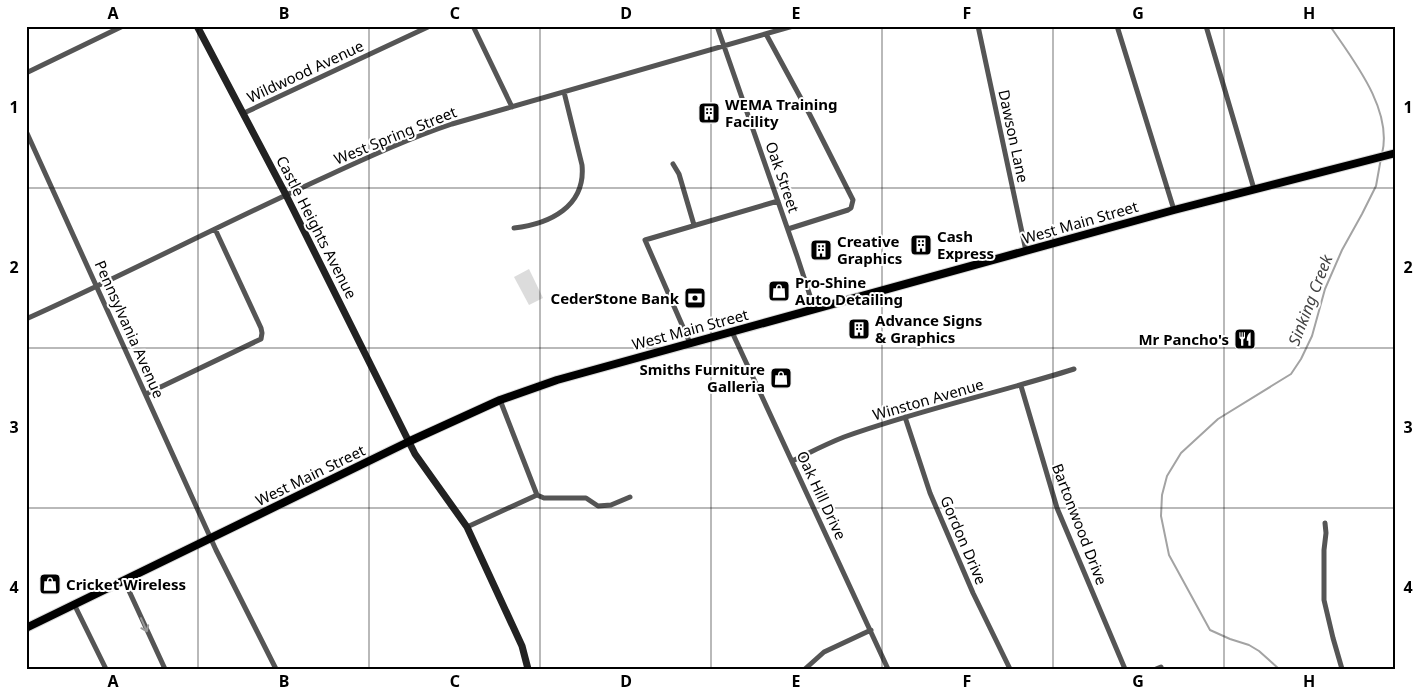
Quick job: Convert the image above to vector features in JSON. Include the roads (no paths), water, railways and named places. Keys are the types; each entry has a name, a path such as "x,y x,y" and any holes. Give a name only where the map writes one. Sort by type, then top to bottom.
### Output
{"main road":[{"name":"West Main Street","path":"26,628 410,441 500,400 558,380 814,308 1174,210 1396,153"}],"street":[{"path":"26,73 123,26"},
{"name":"Castle Heights Avenue","path":"198,26 410,441 425,468 467,527 522,646 528,669"},
{"name":"Wildwood Avenue","path":"244,113 430,26"},
{"path":"472,26 512,107"},
{"name":"Oak Street","path":"717,26 814,308"},
{"name":"West Spring Street","path":"26,318 97,287 286,195 424,133 793,26"},
{"name":"Dawson Lane","path":"978,26 1026,251"},
{"path":"1117,26 1174,210"},
{"path":"1206,26 1254,189"},
{"path":"766,34 853,200 851,208 848,210 788,230"},
{"path":"514,228 538,223 559,214 572,202 579,190 583,174 582,166 564,92"},
{"name":"Pennsylvania Avenue","path":"26,131 210,538 276,669"},
{"path":"673,164 679,174 694,225"},
{"path":"690,343 645,240 778,201"},
{"path":"146,394 261,338 261,328 215,229"},
{"name":"Oak Hill Drive","path":"732,332 888,669"},
{"name":"Winston Avenue","path":"792,461 842,438 905,417 1020,386 1074,368"},
{"name":"Bartonwood Drive","path":"1020,386 1057,508 1125,669"},
{"path":"500,400 537,495 544,498 586,498 598,506 611,505 630,497"},
{"name":"Gordon Drive","path":"905,417 930,493 973,593 1010,669"},
{"path":"467,527 537,495"},
{"path":"1325,523 1324,600 1342,669"},
{"path":"124,580 165,669"},
{"path":"74,604 106,669"},
{"path":"805,669 824,652 871,630"}],"waterway":[{"name":"Sinking Creek","path":"1330,26 1360,70 1377,103 1384,137 1382,154"},
{"name":"Sinking Creek","path":"1279,669 1259,651 1249,645 1210,630 1169,555 1161,516 1162,495 1167,476 1181,453 1218,419 1291,374 1301,359 1312,336 1325,289 1342,250 1376,186 1381,158"}],"place":[{"name":"WEMA Training Facility","path":"709,113"},
{"name":"Cash Express","path":"921,245"},
{"name":"Creative Graphics","path":"821,250"},
{"name":"Pro-Shine Auto Detailing","path":"779,291"},
{"name":"CederStone Bank","path":"695,298"},
{"name":"Advance Signs & Graphics","path":"859,329"},
{"name":"Mr Pancho's","path":"1245,339"},
{"name":"Smiths Furniture Galleria","path":"781,378"},
{"name":"Cricket Wireless","path":"50,584"}]}
